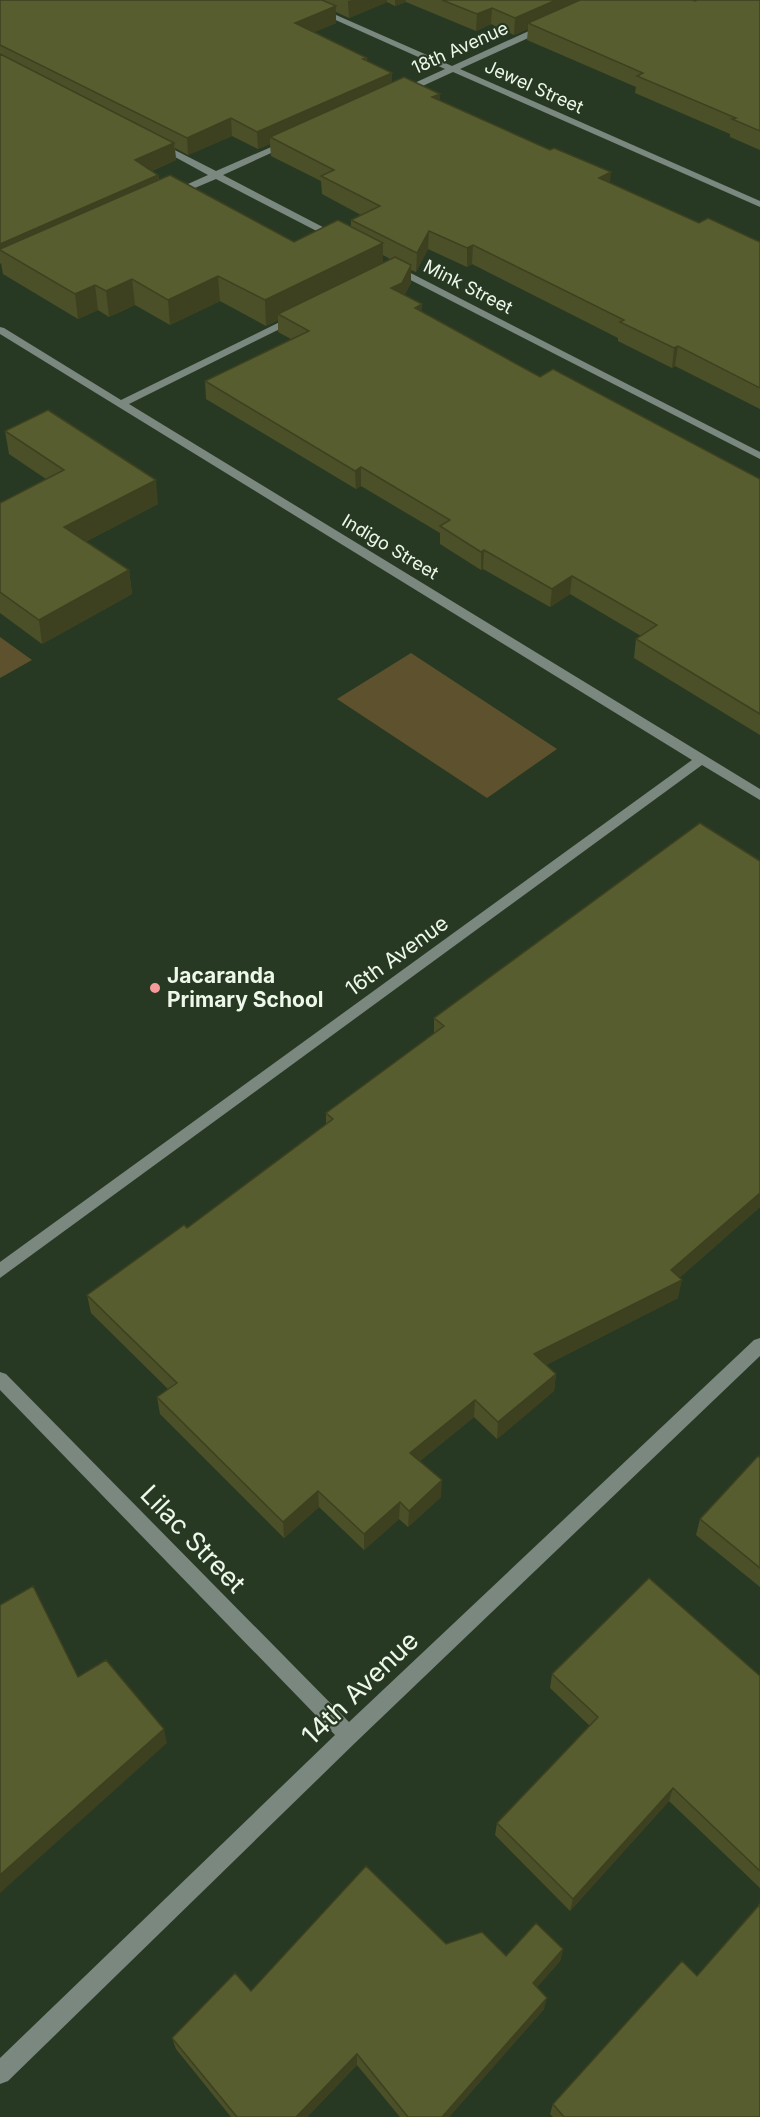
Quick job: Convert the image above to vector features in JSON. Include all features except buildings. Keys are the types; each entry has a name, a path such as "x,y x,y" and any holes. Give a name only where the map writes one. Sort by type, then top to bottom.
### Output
{"street":[{"name":"Jewel Street","path":"295,0 760,204"},
{"name":"18th Avenue","path":"389,98 555,23"},
{"path":"163,199 303,137"},
{"path":"145,138 353,246"},
{"name":"Mink Street","path":"384,267 395,268 760,456"},
{"path":"121,404 311,310"},
{"name":"Indigo Street","path":"0,330 760,795"},
{"name":"16th Avenue","path":"0,1271 702,759"},
{"name":"14th Avenue","path":"0,2073 349,1734 760,1345"},
{"name":"Lilac Street","path":"0,1379 349,1734"}],"shaded area":[{"path":"0,637 32,660 0,678"},
{"path":"411,653 557,749 487,798 337,699"}],"place":[{"name":"Jacaranda Primary School","path":"155,988"}]}
